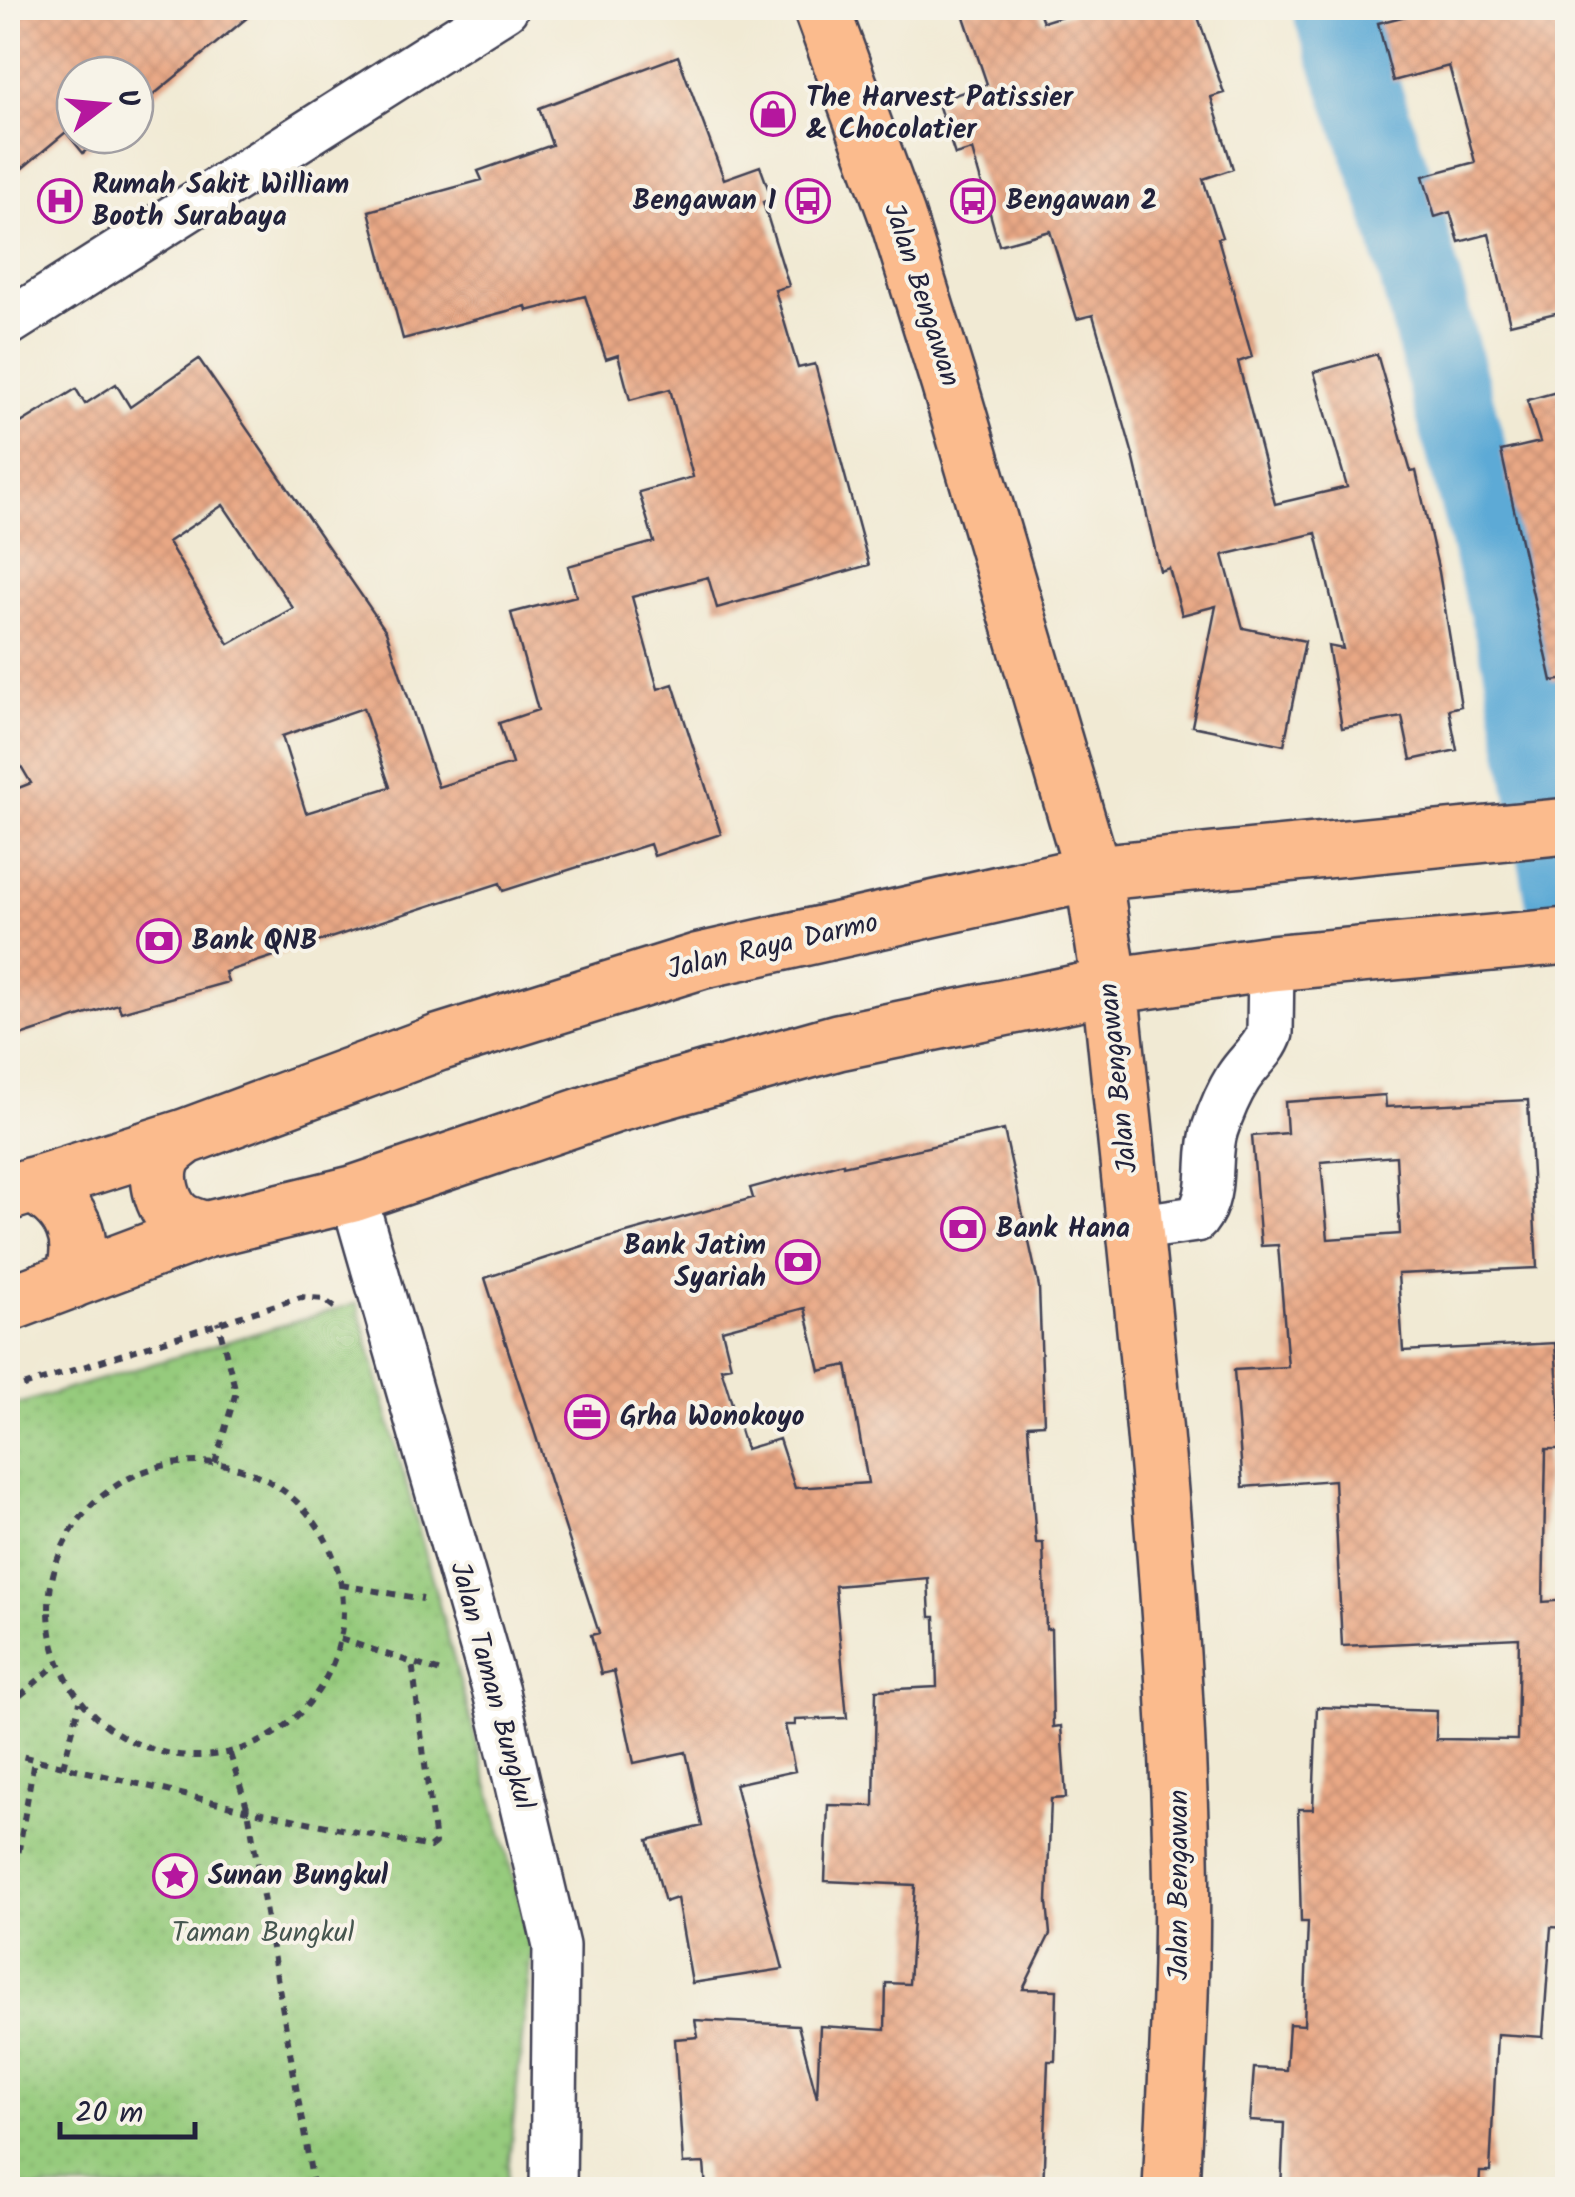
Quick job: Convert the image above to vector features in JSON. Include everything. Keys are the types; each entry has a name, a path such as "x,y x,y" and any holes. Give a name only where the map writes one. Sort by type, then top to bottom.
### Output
{"main road":[{"name":"Jalan Bengawan","path":"821,8 897,216 1093,874 1110,986 1175,1698 1181,1860 1171,2190"},
{"name":"Jalan Raya Darmo","path":"20,1189 185,1137 438,1043 700,962 1093,874 1568,826"},
{"path":"8,1304 205,1230 353,1194 614,1105 820,1048 1110,986 1270,963 1568,936"},
{"path":"185,1137 162,1158 162,1193 181,1222 205,1230"},
{"path":"20,1189 48,1193 71,1217 80,1244 71,1281"}],"street":[{"path":"8,323 504,8"},
{"path":"1134,1228 1196,1219 1206,1207 1214,1131 1239,1077 1266,1044 1270,1033 1270,963"},
{"name":"Jalan Taman Bungkul","path":"353,1194 496,1692 556,1946 552,2190"}],"path":[{"path":"8,1391 218,1322 236,1392 215,1462"},
{"path":"215,1462 251,1472 284,1491 310,1517 330,1549 341,1585 340,1638 326,1678 302,1712 269,1738 230,1754 188,1757 148,1750 111,1731 80,1702 58,1663 48,1620 52,1577 68,1536 94,1501 130,1476 172,1463 215,1462"},
{"path":"341,1585 427,1600 447,1592 458,1562"},
{"path":"340,1638 496,1692"},
{"path":"8,1753 425,1847 435,1843 412,1662"},
{"path":"8,1706 58,1663"},
{"path":"63,1767 80,1702"},
{"path":"230,1754 248,1810 314,2190"},
{"path":"8,1916 34,1760"}],"green space":[{"name":"Taman Bungkul","path":"357,1303 532,1946 506,2189 8,2189 8,1407"}],"building":[{"path":"8,8 259,8 155,94 155,55 55,55 55,141 8,180"},
{"path":"961,8 1038,8 1043,22 1088,8 1195,8 1224,93 1211,97 1233,169 1203,179 1252,357 1238,362 1275,504 1347,487 1314,372 1377,354 1411,472 1416,471 1439,572 1461,706 1449,709 1457,750 1411,760 1402,717 1342,728 1328,646 1343,649 1316,533 1223,555 1243,628 1305,641 1284,745 1192,726 1216,606 1182,615 1169,568 1160,571 1133,455 1093,315 1077,319 1050,231 999,245 972,150 955,155 937,101 987,84"},
{"path":"1438,8 1568,8 1568,310 1510,324 1489,234 1459,242 1450,212 1435,217 1423,176 1475,162 1449,66 1393,81 1378,23"},
{"path":"678,56 724,179 760,166 772,199 763,202 789,286 775,290 798,368 815,364 869,565 717,608 708,577 632,597 658,689 673,684 721,834 654,856 650,844 503,891 500,883 225,972 228,982 121,1012 118,1004 8,1040 8,792 31,783 8,744 8,431 76,389 85,404 116,384 130,407 199,359 386,631 438,787 512,764 499,723 538,710 511,613 576,596 568,566 654,542 639,492 693,477 670,389 630,400 618,355 606,359 585,296 527,311 526,306 403,339 369,211 482,180 478,171 552,145 539,108","holes":["223,505 293,608 229,644 168,542","363,708 390,787 306,813 282,736"]},
{"path":"1568,389 1568,502 1557,504 1568,553 1568,679 1552,681 1501,451 1540,442 1527,400"},
{"path":"1385,1095 1386,1107 1528,1100 1537,1268 1398,1274 1403,1351 1555,1343 1562,1449 1546,1449 1543,1602 1568,1600 1568,1928 1551,1927 1543,2037 1497,2034 1490,2172 1480,2172 1479,2190 1281,2190 1284,2123 1250,2121 1254,2068 1286,2070 1289,2024 1304,2025 1308,1922 1301,1922 1298,1809 1313,1809 1317,1707 1437,1711 1436,1739 1517,1740 1519,1638 1342,1646 1334,1480 1243,1487 1234,1370 1288,1367 1278,1245 1261,1246 1252,1136 1287,1133 1285,1102","holes":["1396,1156 1400,1234 1328,1239 1321,1162"]},
{"path":"1004,1130 1039,1287 1044,1424 1028,1425 1036,1543 1043,1543 1046,1629 1051,1629 1053,1727 1061,1726 1066,1798 1051,1799 1047,1902 1050,1934 1023,1989 1057,1990 1055,2061 1048,2061 1043,2190 706,2190 704,2163 683,2164 675,2039 698,2037 695,2020 798,2025 817,2098 820,2026 885,2030 886,1983 909,1984 915,1885 825,1881 828,1805 874,1806 876,1690 937,1687 935,1617 930,1617 928,1578 835,1586 847,1718 795,1720 795,1725 785,1725 795,1771 735,1784 783,1969 692,1983 677,1898 665,1902 648,1840 702,1826 686,1752 634,1763 614,1671 601,1674 591,1635 599,1633 485,1278 601,1240 753,1198 750,1188","holes":["805,1308 820,1371 847,1365 868,1483 795,1488 779,1439 746,1449 721,1368 731,1366 722,1330"]}],"waterway":[{"path":"1332,8 1400,204 1522,658 1568,912"}],"place":[{"name":"The Harvest Patissier & Chocolatier","path":"773,114"},
{"name":"Rumah Sakit William Booth Surabaya","path":"60,201"},
{"name":"Bengawan 1","path":"808,201"},
{"name":"Bengawan 2","path":"973,201"},
{"name":"Bank QNB","path":"159,941"},
{"name":"Bank Hana","path":"963,1229"},
{"name":"Bank Jatim Syariah","path":"798,1262"},
{"name":"Grha Wonokoyo","path":"587,1417"},
{"name":"Sunan Bungkul","path":"175,1876"}]}
